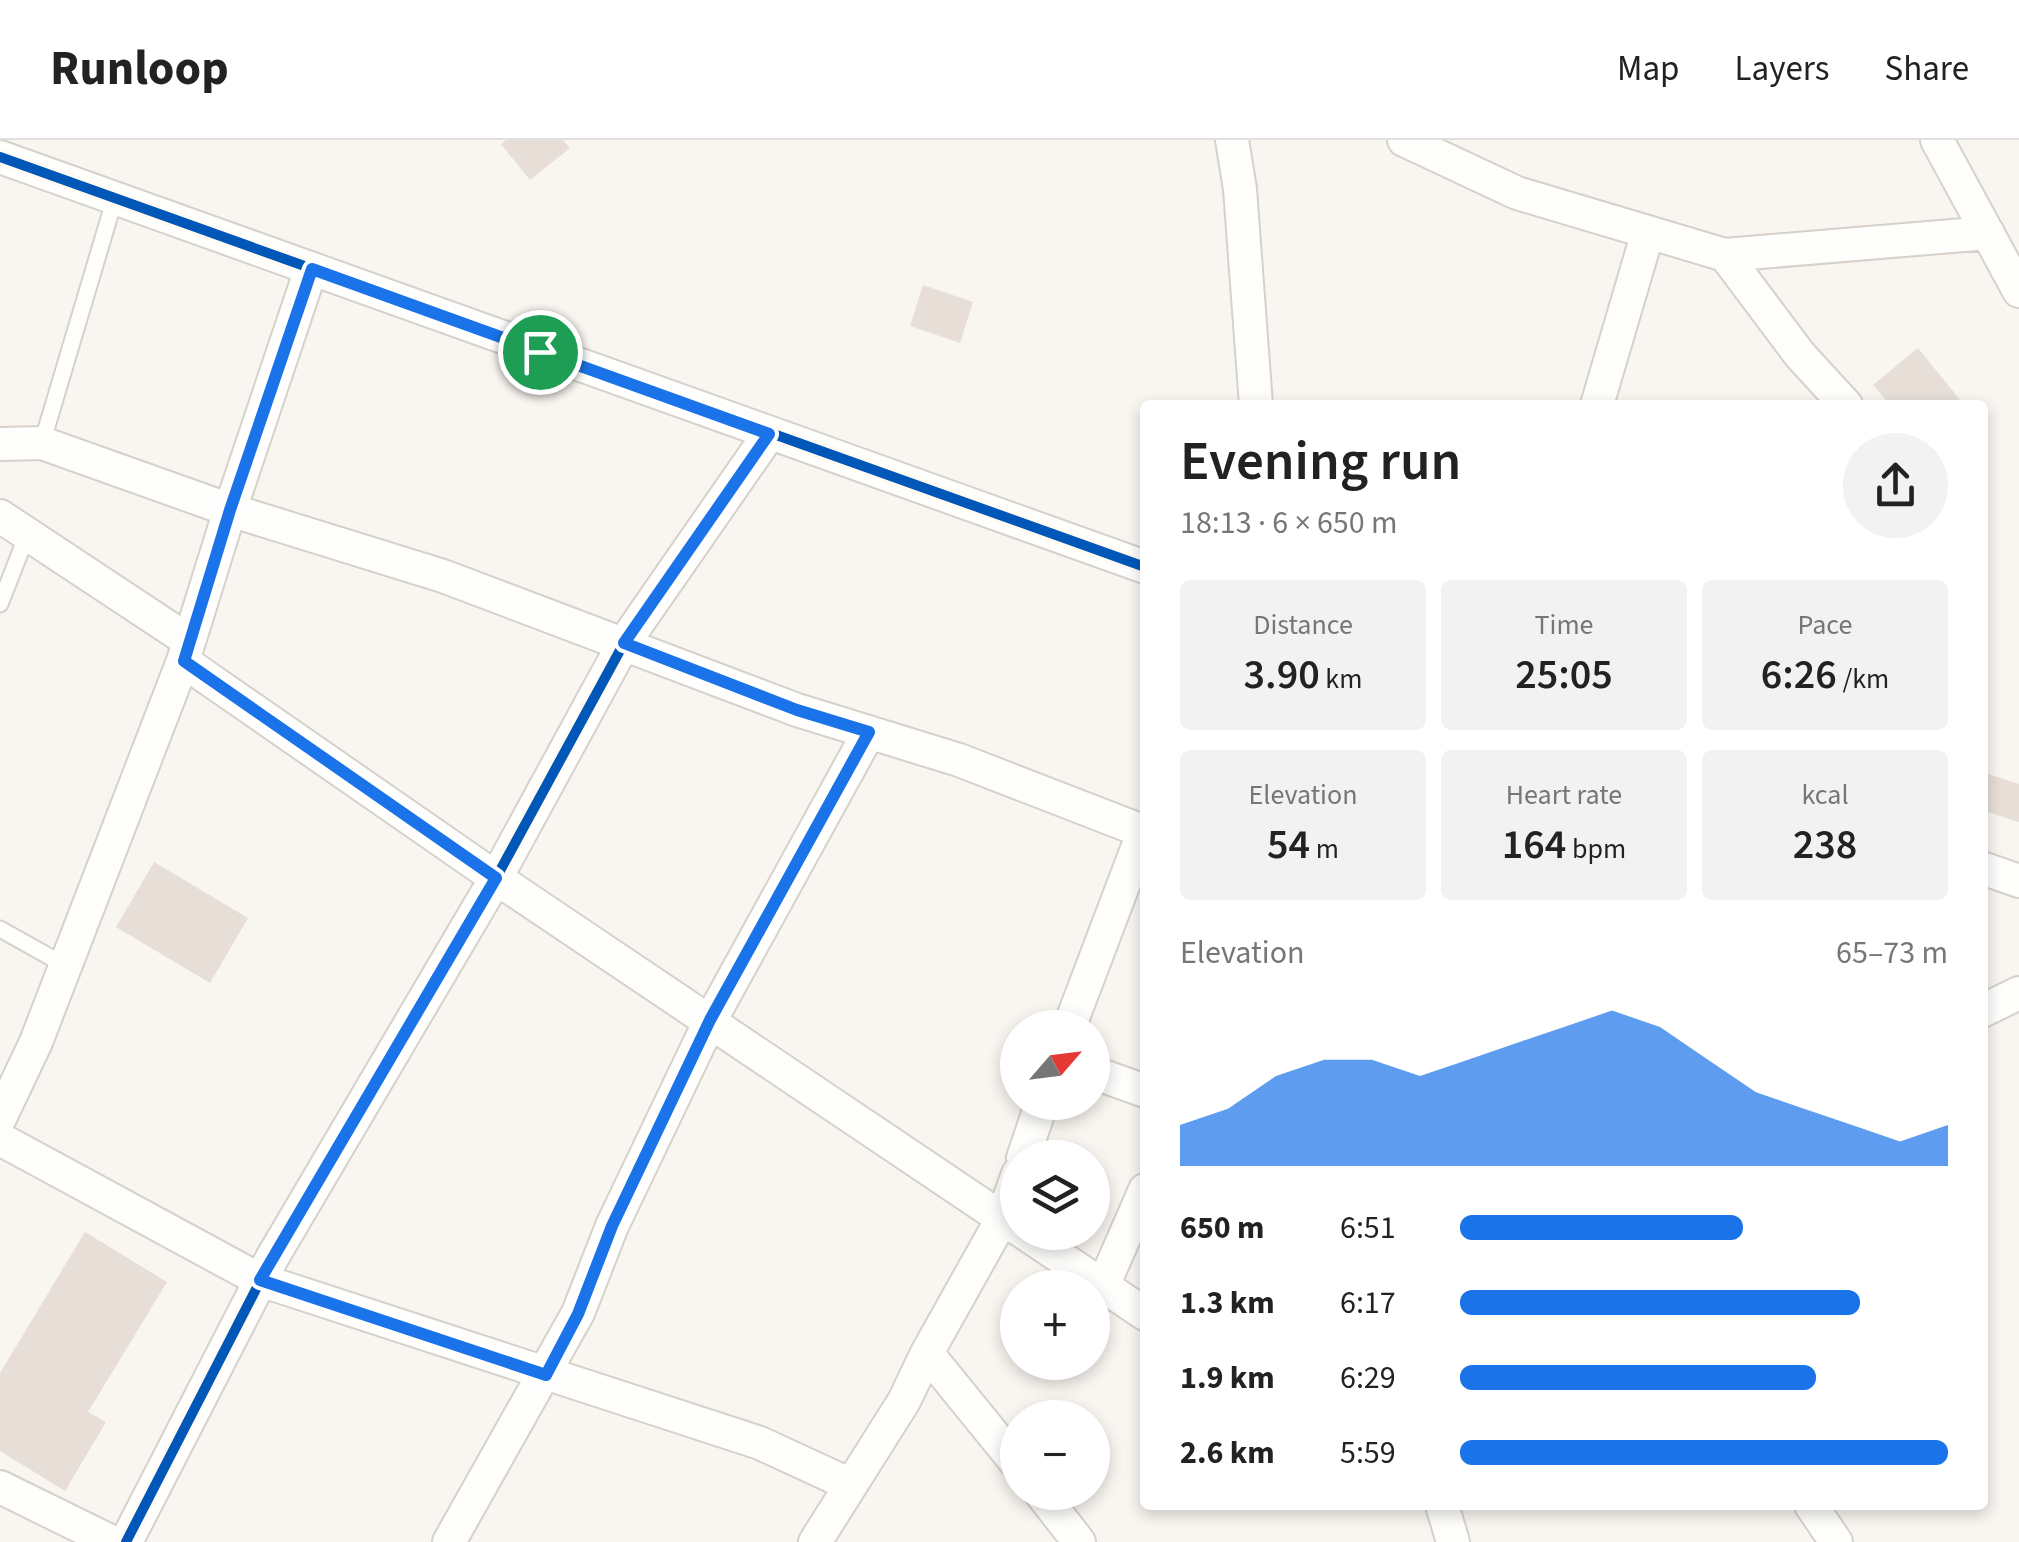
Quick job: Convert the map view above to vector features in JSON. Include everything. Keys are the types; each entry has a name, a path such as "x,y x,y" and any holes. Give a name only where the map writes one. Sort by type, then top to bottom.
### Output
{"street":[{"path":"1232,140 1240,189 1256,400"},
{"path":"1404,140 1517,193 1725,255 1988,233"},
{"path":"1936,140 2019,291"},
{"path":"0,156 1140,565"},
{"path":"1599,400 1648,232"},
{"path":"1725,255 1800,356 1841,400"},
{"path":"0,1118 36,1042 186,651 312,269"},
{"path":"126,1542 260,1280 496,878 624,643 769,434"},
{"path":"0,444 42,442 230,510 443,576 797,710 959,760 1140,829"},
{"path":"0,516 496,878 1000,1217"},
{"path":"448,1542 578,1314 612,1226 710,1020 869,732"},
{"path":"1077,1010 1140,844"},
{"path":"1988,870 2019,880"},
{"path":"1988,1008 2019,992"},
{"path":"1110,1078 1140,1089"},
{"path":"0,1139 260,1280 760,1443 851,1485"},
{"path":"1110,1272 1140,1202"},
{"path":"815,1542 904,1400 926,1354 1000,1247"},
{"path":"1049,1250 1080,1270"},
{"path":"1110,1290 1140,1311"},
{"path":"926,1354 1000,1443"},
{"path":"0,1487 112,1542"},
{"path":"1054,1510 1078,1542"},
{"path":"1443,1510 1453,1542"},
{"path":"1814,1510 1836,1542"}],"lane":[{"path":"42,442 114,198"},
{"path":"0,604 27,534"},
{"path":"0,928 66,966"}],"building":[{"path":"506,140 563,140 570,148 530,180 501,144"},
{"path":"923,285 973,302 960,343 910,326"},
{"path":"1918,348 1960,400 1886,400 1873,385"},
{"path":"1988,774 2019,784 2019,822 1988,812"},
{"path":"154,862 248,918 210,983 116,927"},
{"path":"85,1232 167,1282 88,1412 106,1422 65,1491 0,1451 0,1373"}],"cycle path":[{"path":"0,157 1140,565"},
{"path":"126,1542 272,1258 496,878 624,643 769,434"}],"route":[{"path":"312,269 540,352 769,434 624,643 797,710 869,732 710,1020 612,1226 578,1314 546,1375 260,1280 496,878 184,661 230,510 312,269"}]}
